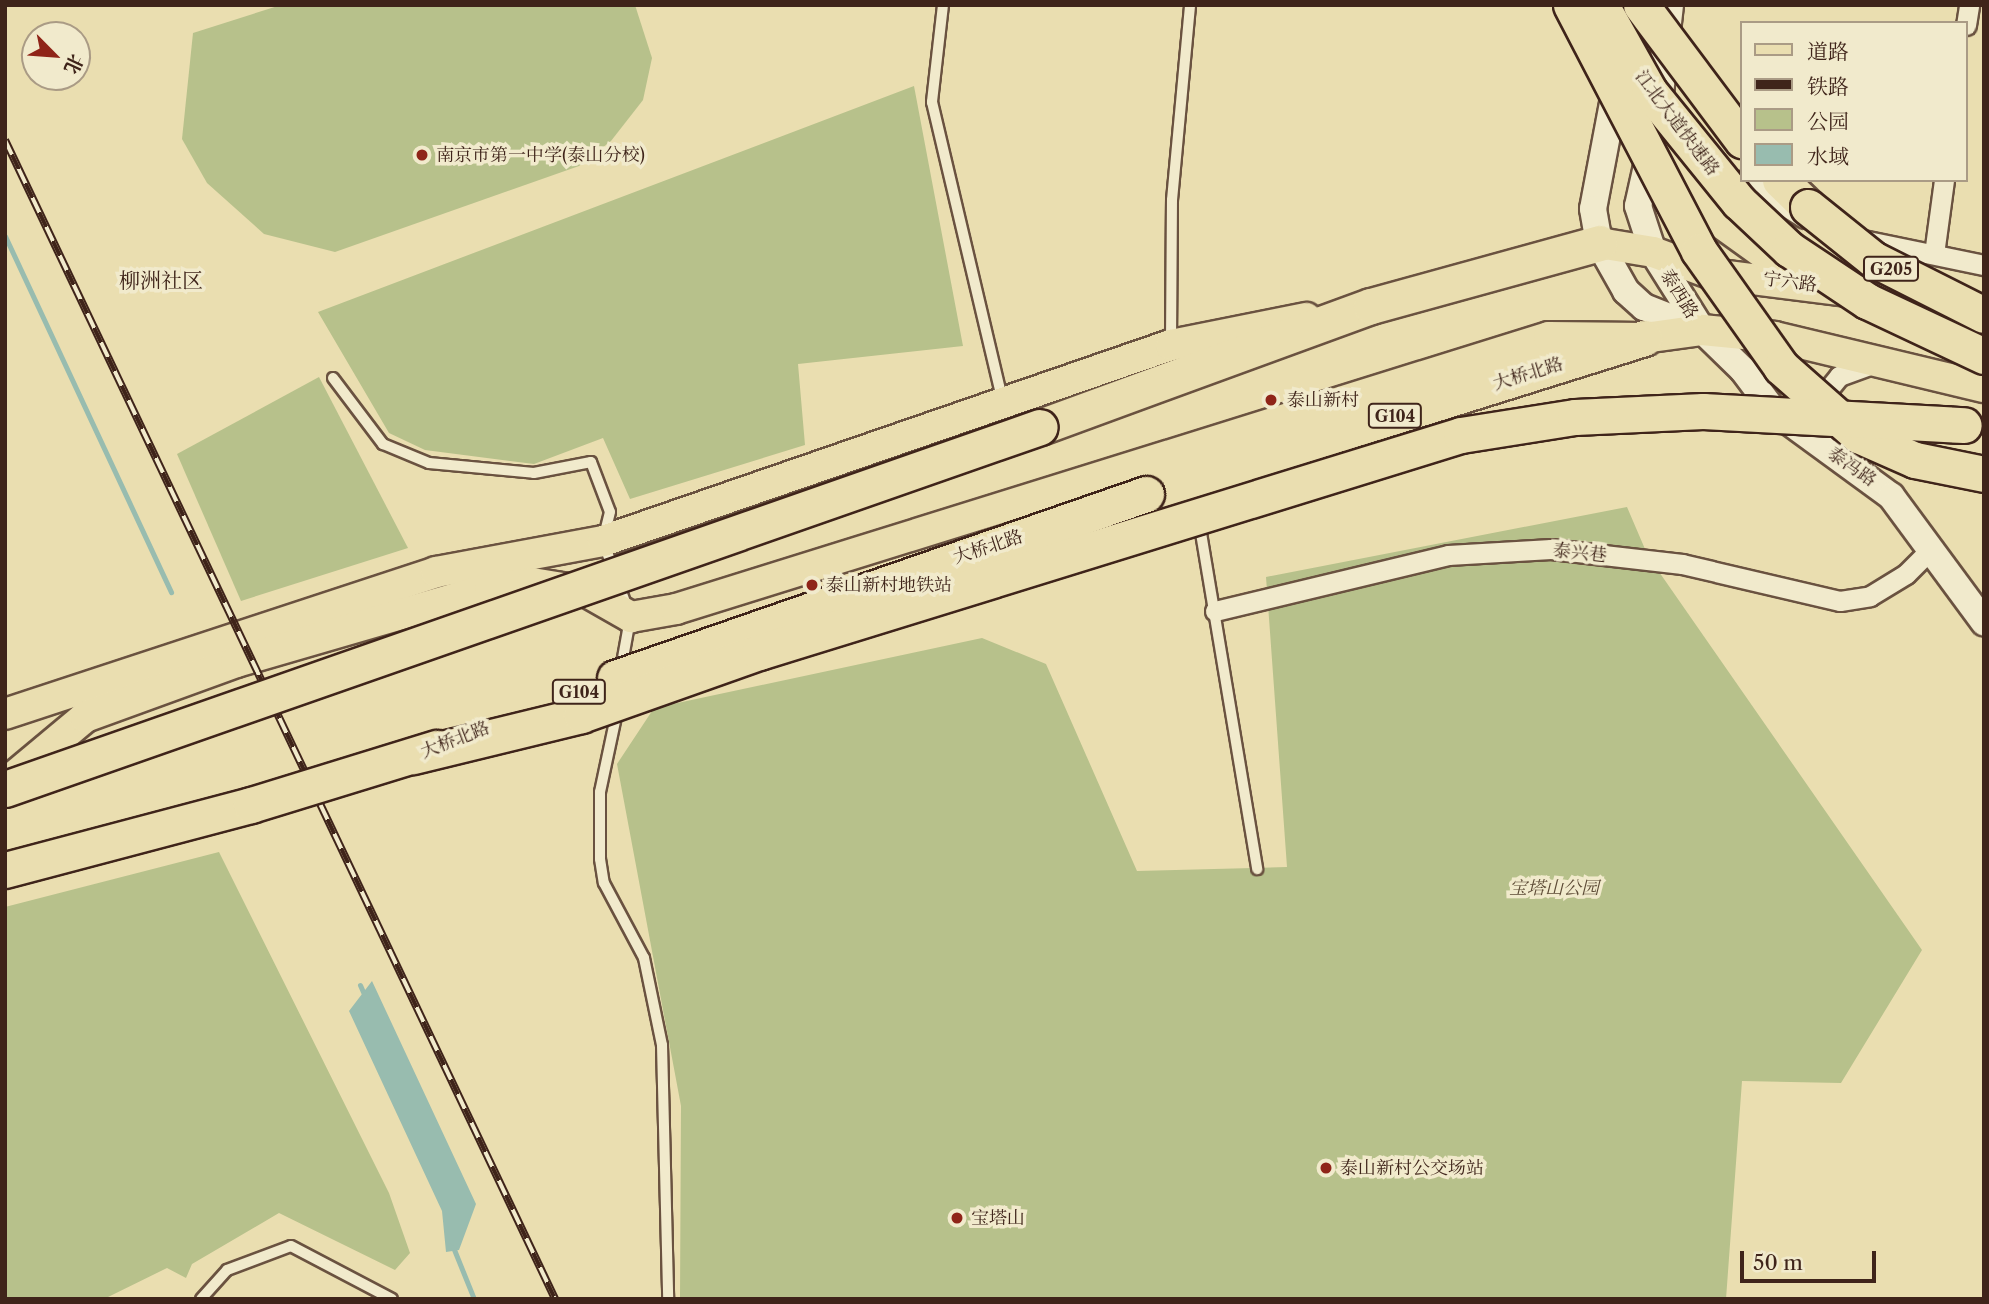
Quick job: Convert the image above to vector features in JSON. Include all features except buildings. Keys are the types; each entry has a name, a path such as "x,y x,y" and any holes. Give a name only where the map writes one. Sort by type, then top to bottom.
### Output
{"highway":[{"path":"1572,5 1699,251 1781,367 1858,435 1915,460 1984,474"},
{"name":"江北大道快速路","path":"1601,5 1649,91 1686,139 1789,249 1867,301 1984,356"},
{"path":"1641,5 1741,139"},
{"path":"1657,121 1709,211 1770,255 1840,289"},
{"name":"G205","path":"1782,182 1873,259 1984,315"},
{"path":"5,786 1040,427 1371,306 1599,243"},
{"name":"大桥北路","path":"5,870 413,756 669,657 1146,494 1194,492 1644,338"},
{"path":"413,756 581,715 759,652 1461,435 1575,416 1680,412 1984,426"}],"main road":[{"name":"泰西路","path":"1633,5 1593,209 1599,243 1626,291 1644,307 1702,330"},
{"name":"泰西路","path":"1670,5 1657,121 1638,206 1653,252 1702,330"},
{"name":"宁六路","path":"1599,243 1653,252 1712,274 1984,309"},
{"path":"5,714 436,572 603,541 1171,345 1371,306"},
{"name":"大桥北路","path":"1644,338 1702,330 1776,337 1984,387"},
{"name":"泰冯路","path":"1702,330 1743,370 1773,410 1891,496 1984,622"},
{"path":"5,786 85,717 236,662 490,588 532,583 587,592 631,617 722,596 1549,337 1644,338"}],"street":[{"path":"1663,77 1713,154 1741,178"},
{"path":"1746,182 1837,234 1984,265"},
{"path":"1934,254 1944,182"},
{"path":"1823,447 1812,425 1818,398 1839,376 1884,362"},
{"name":"泰兴巷","path":"1214,611 1448,555 1540,549 1682,564 1840,601 1870,596 1931,549"}],"lane":[{"path":"943,5 932,102 1003,402"},
{"path":"1171,345 1177,284 1172,200 1190,5"},
{"path":"333,378 383,444 429,463 534,474 591,462 610,512 603,541 631,617 600,792 600,859 604,883 644,958 660,1033 668,1108 668,1299"},
{"path":"1194,492 1257,869"},
{"path":"201,1299 227,1270 290,1246 392,1299"}],"green space":[{"path":"281,5 635,5 652,58 643,100 611,141 579,166 335,252 264,234 207,183 182,139 193,33"},
{"path":"914,86 963,346 798,364 805,445 630,499 603,438 534,464 425,450 389,433 318,312"},
{"path":"319,377 408,548 241,601 177,454"},
{"name":"宝塔山公园","path":"1627,507 1648,556 1922,950 1841,1083 1742,1081 1726,1299 680,1299 681,1106 617,764 654,708 982,638 1046,664 1137,871 1287,867 1266,577"},
{"path":"219,852 389,1193 410,1253 395,1270 279,1213 192,1264 186,1278 167,1268 104,1299 5,1299 5,907"}],"water":[{"path":"372,981 476,1204 459,1250 446,1252 442,1211 349,1011"}],"waterway":[{"path":"5,236 171,592"},
{"path":"360,985 365,996"},
{"path":"453,1247 474,1299"}],"railway":[{"path":"5,140 555,1299"}],"place":[{"name":"南京市第一中学(泰山分校)","path":"422,155"},
{"name":"泰山新村","path":"1271,400"},
{"name":"泰山新村地铁站","path":"812,585"},
{"name":"泰山新村公交场站","path":"1326,1168"},
{"name":"宝塔山","path":"957,1218"}],"district":[{"name":"柳洲社区","path":"161,281"}]}
